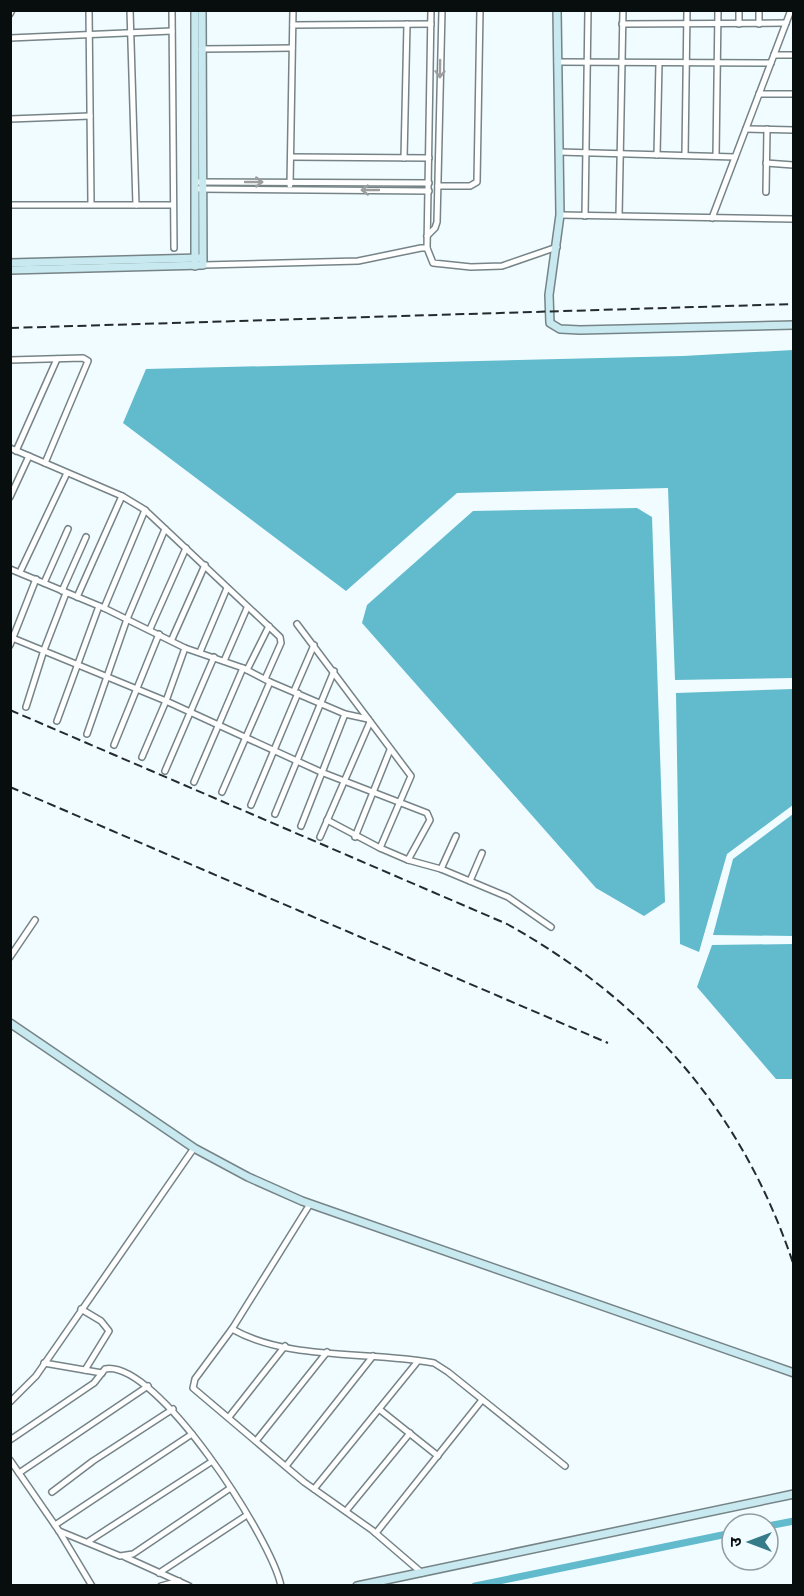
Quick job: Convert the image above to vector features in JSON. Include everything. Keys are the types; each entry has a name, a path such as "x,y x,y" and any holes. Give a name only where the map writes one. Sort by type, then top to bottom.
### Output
{"main road":[{"path":"195,10 199,49"},
{"path":"199,262 199,49 202,10"},
{"path":"556,10 560,215 548,316 550,323 560,329 794,325"},
{"path":"10,263 199,262"},
{"path":"10,270 199,262"},
{"path":"10,1023 194,1148 248,1177 310,1204 794,1373"},
{"path":"357,1586 794,1494"}],"street":[{"path":"89,10 91,203"},
{"path":"130,10 136,205"},
{"path":"171,10 171,206 174,248"},
{"path":"290,190 293,10"},
{"path":"431,10 427,248 433,263 489,268 502,266 557,247"},
{"path":"428,236 437,222 442,10"},
{"path":"438,186 470,186 477,182 480,10"},
{"path":"585,216 588,10"},
{"path":"619,216 623,10"},
{"path":"685,156 687,10"},
{"path":"716,156 718,10"},
{"path":"739,10 739,24"},
{"path":"759,10 759,24"},
{"path":"622,24 759,24 790,17"},
{"path":"712,218 790,17"},
{"path":"404,158 407,24"},
{"path":"292,25 431,24"},
{"path":"10,38 172,31"},
{"path":"199,49 292,48"},
{"path":"774,55 794,55"},
{"path":"558,62 771,63"},
{"path":"657,155 659,63"},
{"path":"759,94 794,94"},
{"path":"10,119 90,116"},
{"path":"746,129 794,130"},
{"path":"766,192 767,129"},
{"path":"559,152 735,157"},
{"path":"291,157 429,158"},
{"path":"766,163 793,165"},
{"path":"199,185 291,182 429,183"},
{"path":"199,185 290,190 429,191"},
{"path":"10,205 91,203 171,206"},
{"path":"560,215 794,219"},
{"path":"199,262 358,261 413,248 427,248"},
{"path":"57,359 13,449 122,496 145,510 205,565 247,608 269,626 281,641 268,681 222,792"},
{"path":"11,362 86,359 88,365 45,463"},
{"path":"10,497 28,456"},
{"path":"20,572 67,473"},
{"path":"77,597 122,496"},
{"path":"57,721 78,664 145,510"},
{"path":"44,583 68,529"},
{"path":"87,734 109,677 127,619 165,529"},
{"path":"26,707 64,592 86,537"},
{"path":"150,629 186,548"},
{"path":"172,639 205,565"},
{"path":"10,568 102,607 172,639 185,648 245,669 345,714 369,720"},
{"path":"10,645 36,579"},
{"path":"200,652 227,588"},
{"path":"224,661 247,608"},
{"path":"297,624 411,777 380,848"},
{"path":"194,782 245,669 269,626"},
{"path":"114,745 159,634"},
{"path":"12,637 166,701 218,727 321,772 427,813 430,818 408,860"},
{"path":"251,805 314,645"},
{"path":"142,757 185,648"},
{"path":"165,771 214,657"},
{"path":"275,814 334,671"},
{"path":"300,826 345,714"},
{"path":"320,837 369,720"},
{"path":"355,837 390,750"},
{"path":"327,820 355,837 408,860 441,869 514,900 551,927"},
{"path":"441,869 456,836"},
{"path":"470,881 482,853"},
{"path":"10,957 35,920"},
{"path":"10,1402 29,1385 45,1363 194,1148"},
{"path":"310,1204 232,1329 193,1385 195,1391 314,1489 376,1533 422,1573"},
{"path":"81,1310 101,1321 109,1331 85,1370"},
{"path":"232,1329 252,1340 285,1346 438,1365 565,1466"},
{"path":"228,1417 285,1346"},
{"path":"256,1441 327,1352"},
{"path":"286,1466 373,1356"},
{"path":"314,1489 418,1361"},
{"path":"45,1363 102,1373"},
{"path":"10,1440 94,1383 105,1369 116,1370 148,1386 173,1409 247,1515 268,1549 280,1586"},
{"path":"19,1473 148,1386"},
{"path":"376,1533 482,1400"},
{"path":"52,1492 93,1461 173,1409"},
{"path":"379,1409 438,1456"},
{"path":"346,1511 410,1433"},
{"path":"57,1528 192,1434"},
{"path":"10,1460 57,1528 92,1586"},
{"path":"89,1541 178,1486 211,1462"},
{"path":"123,1556 136,1552 229,1489"},
{"path":"159,1573 247,1515"},
{"path":"57,1528 189,1586"},
{"path":"161,1586 179,1581"}],"water":[{"path":"793,350 793,678 675,680 668,488 457,493 346,591 123,423 146,369 683,356"},
{"path":"637,508 652,517 665,902 644,916 596,888 362,623 367,605 473,511"},
{"path":"793,689 793,805 727,854 699,952 680,944 676,693"},
{"path":"793,814 793,936 713,935 733,859"},
{"path":"793,944 793,1079 776,1079 697,987 712,945"}],"waterway":[{"path":"780,1524 794,1521"},
{"path":"475,1586 720,1535"}],"railway":[{"path":"10,328 794,304"},
{"path":"10,710 507,924 557,955 604,989 646,1026 684,1066 718,1111 747,1159 773,1210 794,1266"},
{"path":"10,787 608,1043"}]}
